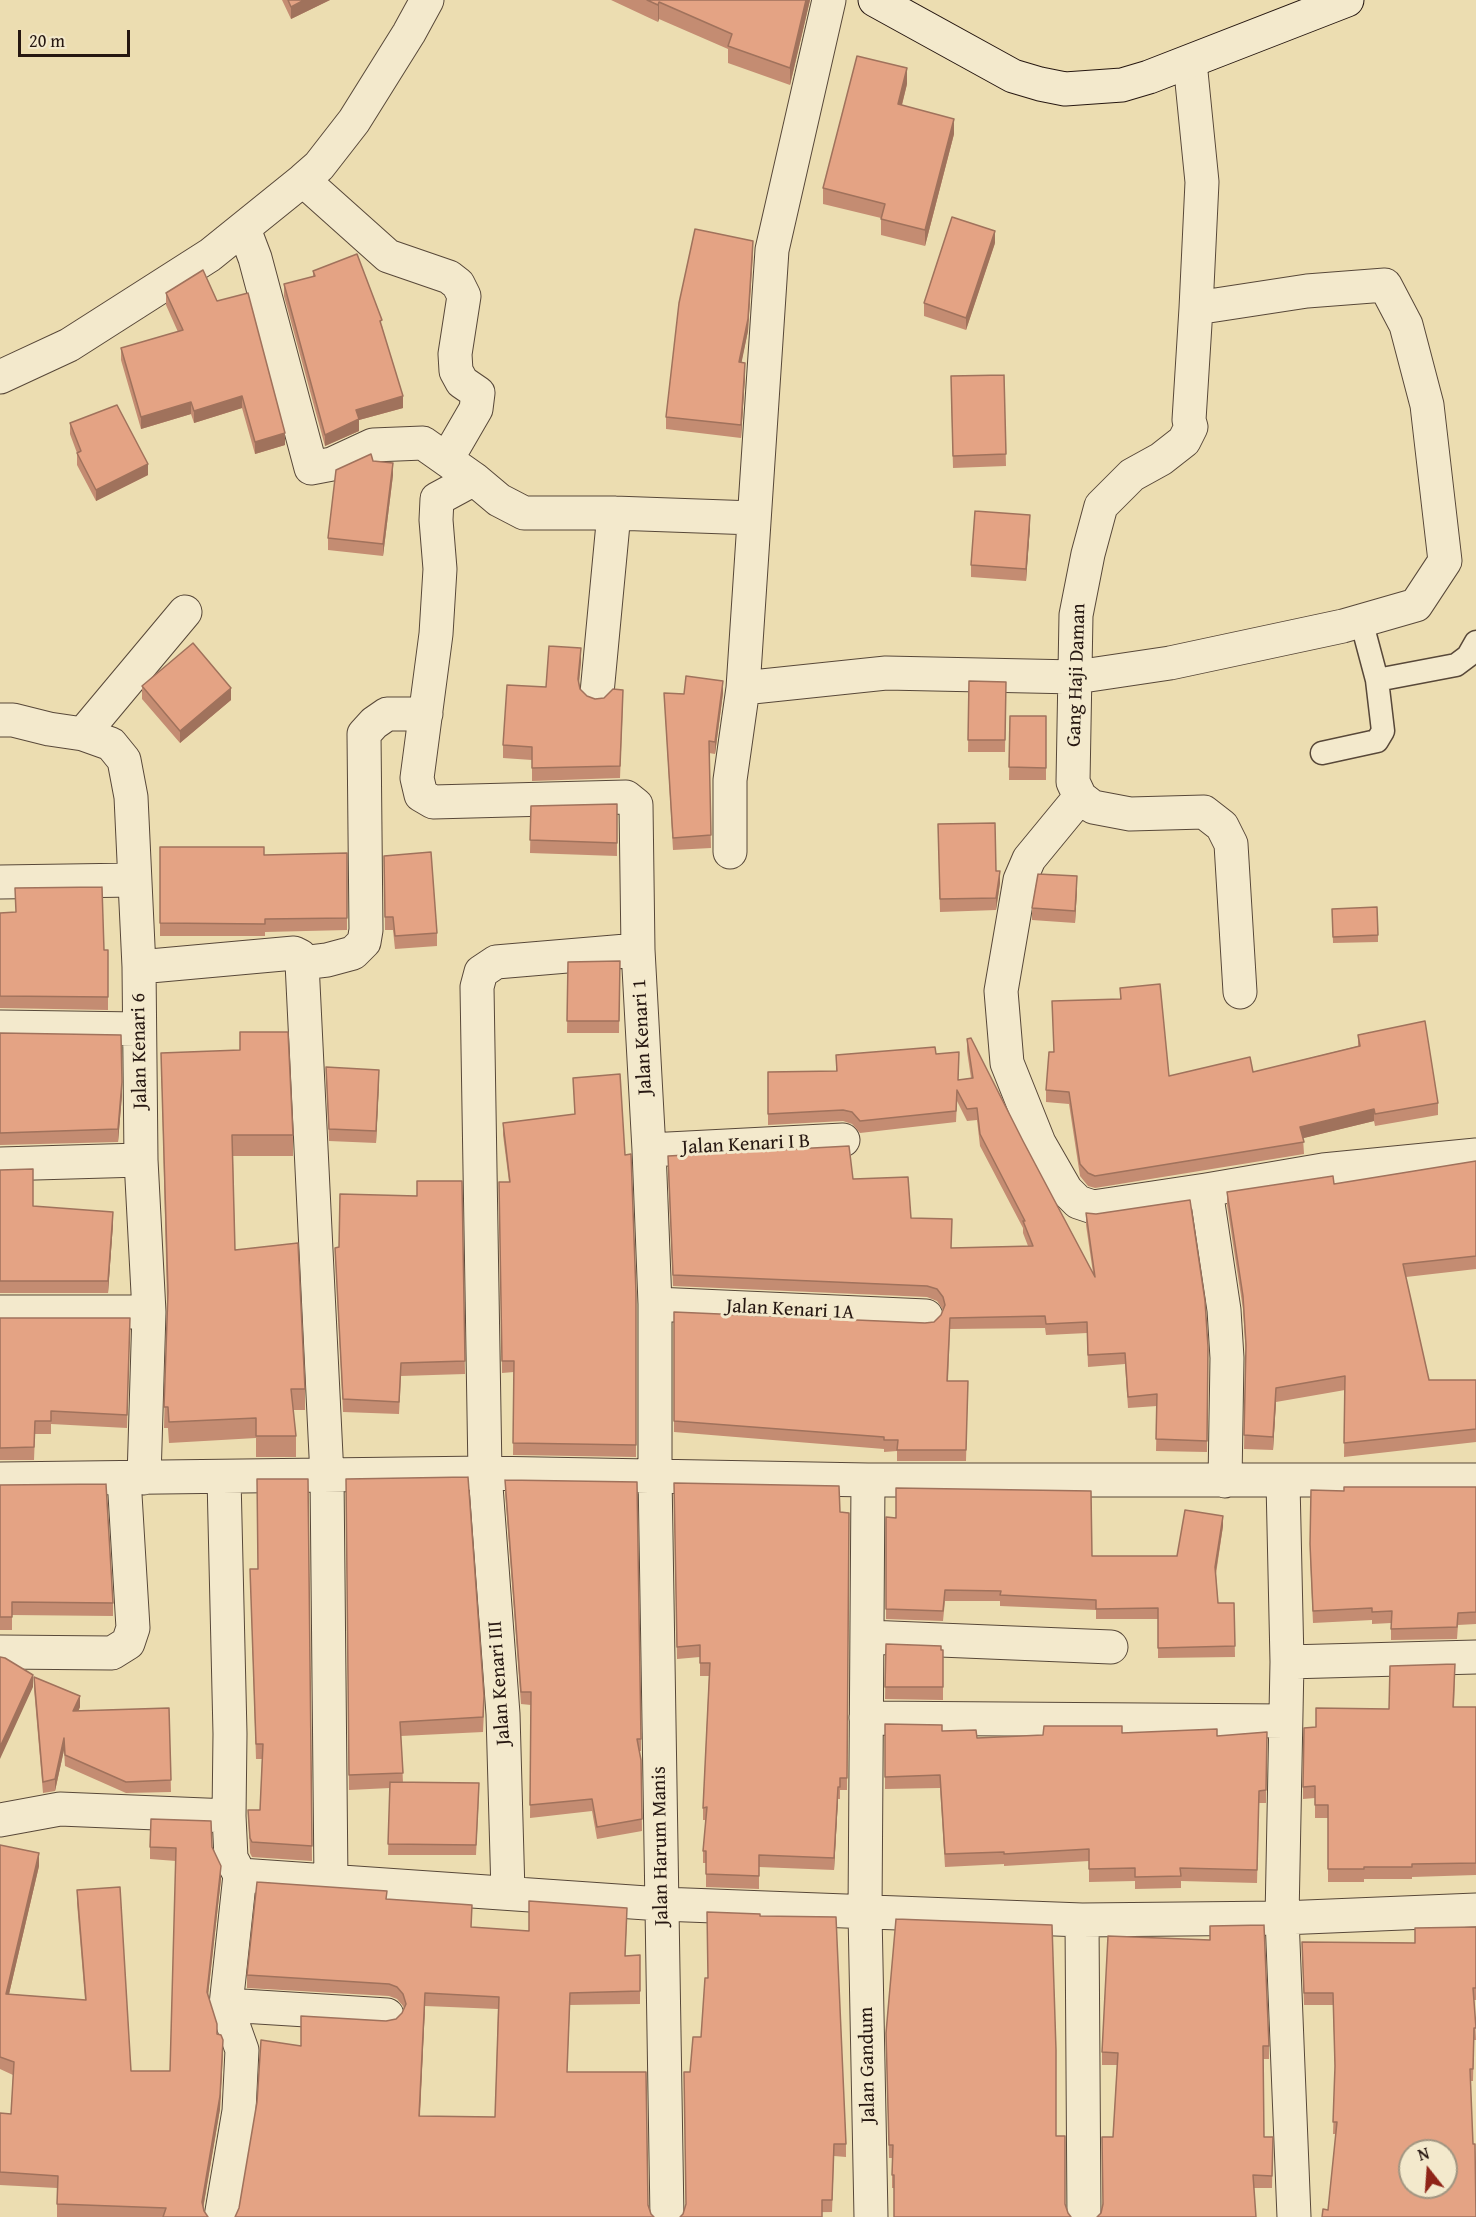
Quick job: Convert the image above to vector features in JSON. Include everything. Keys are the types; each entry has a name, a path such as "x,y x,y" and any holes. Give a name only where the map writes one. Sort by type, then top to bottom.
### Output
{"street":[{"path":"0,377 69,345 210,255 319,166 354,121 427,0"},
{"path":"730,852 730,780 743,688 772,250 829,0"},
{"path":"895,4 1013,76 1065,89 1122,85 1190,62 1347,0"},
{"name":"Gang Haji Daman","path":"1080,797 1073,782 1076,615 1101,506 1132,475 1161,459 1184,441 1191,427 1189,420 1202,182 1190,62"},
{"path":"303,180 388,256 448,277 458,284 464,296 455,354 456,371 462,382 478,393 476,409 447,459"},
{"path":"244,229 255,258 311,468 332,464 373,445 423,443 474,479 499,500 524,513 614,513 754,518"},
{"path":"743,688 885,673 1076,677 1170,663 1361,620 1416,605 1445,561 1427,405 1406,325 1385,285 1307,291 1196,308"},
{"path":"302,963 327,960 352,953 364,942 366,930 364,734 387,714 426,714 436,633 440,569 436,520 437,499 474,479"},
{"path":"597,693 614,513"},
{"path":"82,734 185,612"},
{"name":"Jalan Kenari 1","path":"426,714 417,778 421,795 433,802 626,796 636,805 638,950 650,1150 655,1304 655,1475"},
{"name":"Jalan Kenari 6","path":"0,720 13,720 82,734 111,744 124,760 131,797 139,967 141,1160 149,1312 134,1478 133,1628 128,1643 112,1653 0,1652"},
{"path":"1240,992 1231,844 1222,826 1204,812 1130,814 1092,807 1080,797 1029,859 1020,880 1001,990 1007,1064 1040,1143 1066,1191 1078,1202 1093,1207 1323,1170 1476,1155"},
{"path":"0,882 134,880"},
{"name":"Jalan Kenari III","path":"508,1893 503,1714 485,1473 477,987 481,972 496,963 638,950"},
{"path":"139,967 294,953 300,956 302,963 327,1476 331,1882"},
{"path":"0,1027 139,1029"},
{"name":"Jalan Kenari I B","path":"650,1150 843,1140"},
{"path":"0,1164 141,1160"},
{"path":"1206,1190 1224,1310 1227,1358 1225,1481"},
{"name":"Jalan Kenari 1A","path":"655,1304 926,1316"},
{"path":"0,1312 149,1312"},
{"path":"0,1479 485,1473 868,1480 1283,1482 1476,1480"},
{"name":"Jalan Harum Manis","path":"655,1475 667,2217"},
{"path":"221,2217 239,2111 242,2059 242,2050 226,2005 240,1875 231,1858 229,1816 230,1734 224,1478"},
{"name":"Jalan Gandum","path":"868,1480 865,1913 871,2217"},
{"path":"1283,1482 1287,1662 1282,1918 1294,2217"},
{"path":"867,1637 1111,1647"},
{"path":"1287,1662 1476,1657"},
{"path":"867,1718 1285,1721"},
{"path":"0,1820 60,1809 229,1816"},
{"path":"240,1875 661,1904 1082,1920 1282,1918 1476,1910"},
{"path":"1082,1920 1084,2217"},
{"path":"226,2005 387,2015"}],"lane":[{"path":"1322,753 1377,741 1383,731 1377,680 1361,620"},
{"path":"1377,680 1456,665 1467,656 1476,642"}],"building":[{"path":"288,0 304,0 291,7"},
{"path":"647,0 806,0 790,68 728,46 732,34 659,2 658,5"},
{"path":"857,56 907,68 898,104 954,119 925,230 881,219 885,204 823,188"},
{"path":"952,217 995,231 966,318 924,303"},
{"path":"695,229 753,241 748,319 739,362 745,363 741,425 666,417 679,303"},
{"path":"357,254 382,320 380,321 403,396 356,410 359,419 325,435 284,284 315,276 313,271"},
{"path":"203,270 217,301 248,293 285,433 255,442 242,396 194,411 191,402 141,417 121,348 183,330 166,293"},
{"path":"1004,375 1006,454 953,456 951,376"},
{"path":"117,405 148,464 96,490 77,453 81,451 70,423"},
{"path":"371,454 373,461 393,463 383,544 328,538 336,470"},
{"path":"975,511 1030,515 1026,569 971,565"},
{"path":"193,643 231,688 180,731 142,686"},
{"path":"549,646 581,648 578,679 580,689 587,696 595,699 604,698 613,689 623,690 620,766 532,768 532,747 503,745 507,685 546,687"},
{"path":"686,676 723,681 715,742 709,741 711,835 673,838 664,693 684,694"},
{"path":"969,681 1006,682 1005,740 968,740"},
{"path":"1010,716 1046,716 1046,768 1009,767"},
{"path":"617,804 617,843 530,840 531,806"},
{"path":"995,823 996,871 1000,871 996,898 940,899 938,824"},
{"path":"160,847 264,847 264,855 347,853 347,918 265,919 265,924 160,923"},
{"path":"431,852 437,933 395,936 393,917 385,917 384,856"},
{"path":"1038,874 1077,876 1075,911 1032,908"},
{"path":"102,887 104,950 108,950 108,997 0,996 0,913 16,912 15,888"},
{"path":"1377,907 1378,935 1333,937 1332,909"},
{"path":"620,961 619,1021 567,1021 568,962"},
{"path":"1160,984 1169,1076 1250,1057 1253,1072 1360,1046 1358,1035 1425,1021 1438,1103 1375,1114 1374,1109 1300,1127 1304,1142 1095,1176 1088,1173 1080,1164 1069,1092 1046,1090 1049,1052 1054,1052 1052,1001 1121,999 1120,988"},
{"path":"240,1032 288,1032 293,1135 232,1135 235,1250 298,1243 305,1389 291,1389 296,1436 256,1436 256,1418 169,1422 168,1407 164,1407 168,1292 161,1053 240,1050"},
{"path":"0,1033 121,1035 122,1082 118,1129 0,1133"},
{"path":"971,1038 1095,1277 1086,1213 1096,1214 1190,1200 1205,1301 1208,1347 1207,1441 1156,1439 1157,1394 1128,1397 1125,1353 1088,1355 1087,1322 1046,1324 1045,1316 950,1318 947,1381 968,1381 966,1450 897,1450 898,1440 884,1440 884,1437 674,1421 674,1312 925,1323 934,1322 941,1315 945,1305 937,1289 927,1286 673,1275 668,1156 849,1146 853,1179 908,1177 911,1218 952,1219 951,1248 1033,1246 1023,1221 1025,1221 980,1134 977,1108 967,1109 957,1090 956,1111 860,1121 852,1112 843,1110 768,1114 768,1072 837,1071 836,1055 935,1047 936,1054 959,1052 958,1080 973,1078 967,1039"},
{"path":"326,1067 379,1070 376,1131 329,1129"},
{"path":"620,1074 625,1155 631,1154 636,1293 636,1445 513,1443 514,1361 502,1361 499,1182 510,1182 503,1123 575,1114 573,1078"},
{"path":"1476,1161 1476,1256 1403,1264 1429,1380 1476,1380 1476,1429 1344,1443 1345,1376 1276,1388 1273,1437 1244,1435 1246,1345 1243,1296 1227,1192 1333,1176 1334,1184"},
{"path":"33,1169 33,1206 113,1212 108,1281 0,1281 0,1170"},
{"path":"417,1181 462,1181 465,1361 401,1363 399,1402 343,1399 335,1248 339,1247 340,1194 417,1196"},
{"path":"0,1318 130,1318 127,1415 51,1411 51,1421 35,1421 34,1447 0,1448"},
{"path":"468,1477 484,1696 483,1717 400,1722 403,1773 349,1775 346,1479"},
{"path":"257,1479 308,1479 312,1846 252,1842 250,1838 248,1810 260,1810 263,1744 256,1744 250,1569 258,1569"},
{"path":"505,1480 637,1482 641,1739 637,1739 641,1760 642,1819 597,1827 592,1799 530,1805 531,1692 521,1692"},
{"path":"674,1483 839,1486 840,1512 849,1513 847,1778 840,1778 840,1787 838,1787 834,1858 759,1855 759,1876 706,1874 706,1851 703,1851 707,1807 703,1808 710,1663 700,1663 700,1645 677,1647"},
{"path":"106,1484 113,1603 12,1602 12,1617 0,1617 0,1485"},
{"path":"1344,1487 1476,1487 1476,1612 1458,1613 1457,1627 1391,1629 1392,1611 1372,1612 1372,1608 1313,1611 1310,1544 1311,1490 1344,1491"},
{"path":"896,1488 1091,1491 1092,1556 1177,1556 1185,1510 1223,1516 1215,1567 1218,1603 1234,1603 1235,1646 1158,1648 1158,1608 1096,1609 1096,1600 1000,1595 1001,1591 945,1590 943,1611 886,1609 886,1517 896,1518"},
{"path":"886,1644 941,1646 943,1650 943,1687 885,1687"},
{"path":"0,1657 33,1675 0,1747"},
{"path":"1455,1664 1453,1707 1476,1707 1476,1863 1328,1869 1328,1805 1315,1805 1315,1786 1303,1787 1304,1728 1316,1727 1316,1708 1389,1709 1390,1666"},
{"path":"34,1677 80,1696 73,1711 169,1708 171,1780 126,1782 65,1755 64,1738 55,1779 43,1782"},
{"path":"885,1724 942,1725 942,1731 976,1730 977,1738 1043,1735 1044,1726 1122,1726 1122,1733 1217,1729 1217,1736 1267,1732 1266,1790 1259,1791 1257,1870 1180,1868 1181,1876 1135,1877 1135,1868 1089,1869 1089,1849 1004,1854 1004,1852 945,1854 940,1775 885,1777"},
{"path":"390,1782 479,1783 476,1845 388,1844"},
{"path":"151,1819 211,1821 212,1847 221,1866 207,1992 217,2024 217,2034 221,2035 223,2040 220,2096 202,2202 208,2217 163,2217 166,2208 57,2204 58,2176 0,2172 0,2113 11,2114 14,2062 0,2057 0,1845 39,1853 6,1994 86,2000 77,1890 120,1887 131,2071 170,2071 176,1848 150,1847"},
{"path":"257,1882 387,1891 386,1899 472,1905 471,1927 529,1931 529,1901 627,1908 625,1956 640,1955 640,1991 570,1993 567,2072 646,2072 648,2205 654,2217 235,2217 239,2208 257,2102 261,2040 301,2046 301,2016 386,2021 396,2019 406,2004 403,1994 397,1987 389,1984 247,1975","holes":["425,1993 499,1997 495,2117 419,2116"]},
{"path":"707,1912 760,1914 760,1916 836,1917 846,2144 834,2144 832,2200 822,2200 822,2217 680,2217 686,2204 684,2072 690,2072 693,2037 701,2037 705,1978 708,1978"},
{"path":"896,1919 1052,1925 1056,2136 1065,2136 1065,2204 1071,2217 894,2217 893,2145 889,2145 886,2033"},
{"path":"1264,1925 1269,2046 1263,2046 1264,2137 1273,2137 1272,2176 1253,2175 1256,2217 1097,2217 1101,2213 1103,2204 1102,2137 1113,2137 1118,2053 1102,2052 1108,1936 1210,1940 1210,1926"},
{"path":"1476,1927 1476,1988 1473,1988 1476,2028 1474,2028 1473,2069 1470,2069 1473,2144 1475,2144 1476,2217 1322,2217 1323,2209 1328,2210 1337,2122 1333,2122 1335,2066 1333,1993 1304,1993 1302,1942 1415,1943 1415,1928"}]}
